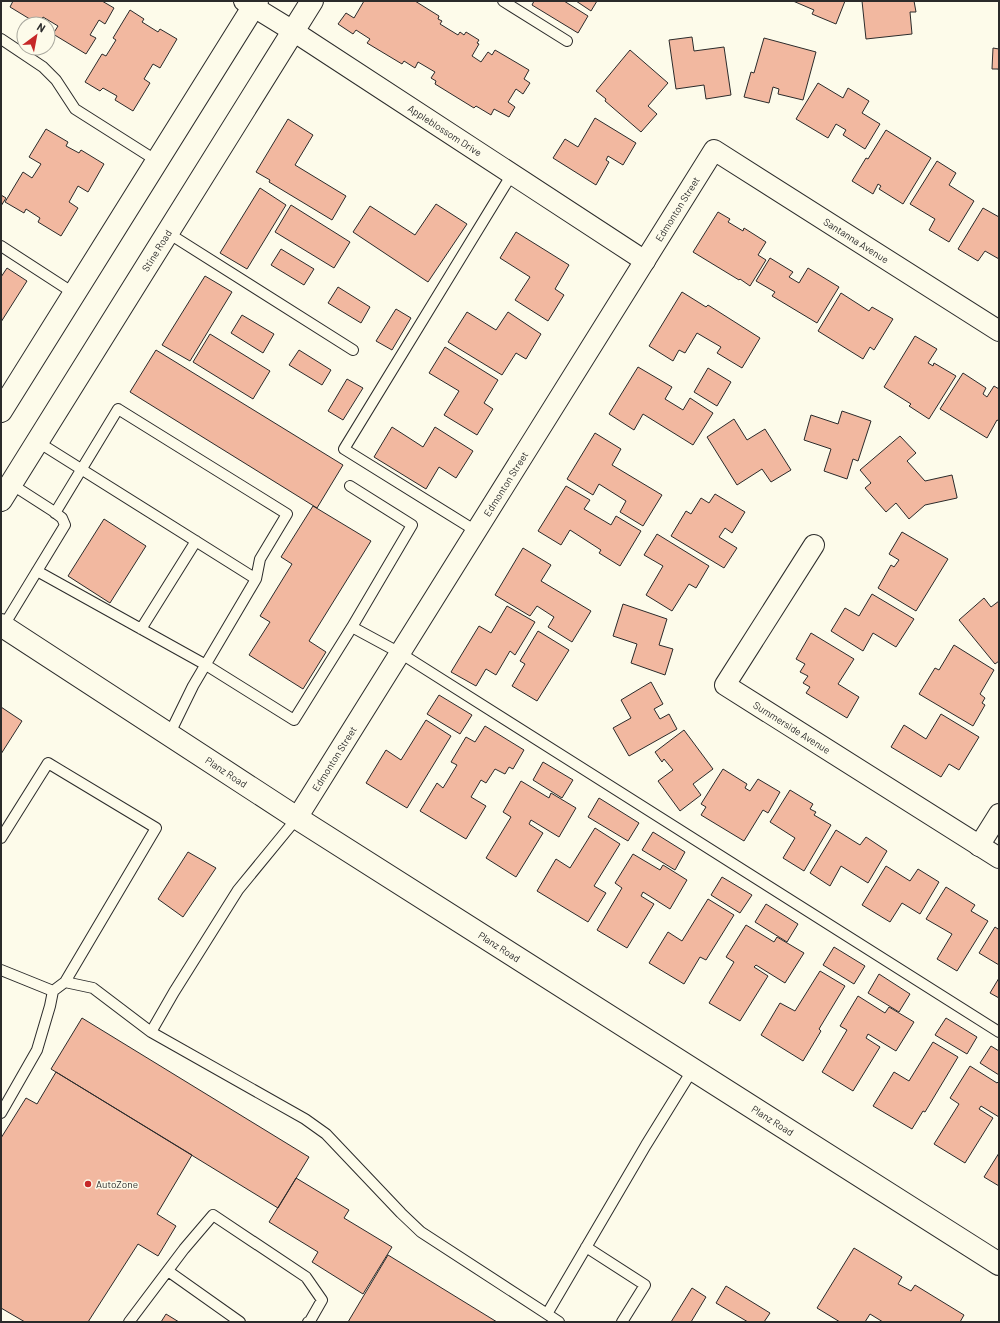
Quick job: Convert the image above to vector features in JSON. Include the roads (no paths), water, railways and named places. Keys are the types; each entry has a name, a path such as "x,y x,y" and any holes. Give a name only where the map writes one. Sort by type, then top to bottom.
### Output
{"street":[{"name":"Stine Road","path":"6,492 312,1"},
{"name":"Appleblossom Drive","path":"252,3 645,261"},
{"path":"1,411 157,161 252,3"},
{"name":"Edmonton Street","path":"297,818 714,150"},
{"name":"Santanna Avenue","path":"714,150 999,331"},
{"name":"Summerside Avenue","path":"814,545 725,685 999,858"},
{"name":"Planz Road","path":"2,626 297,818 999,1264"},
{"path":"979,846 999,814"}],"lane":[{"path":"504,1 567,42"},
{"path":"1,39 43,67 56,80 75,109 157,161"},
{"path":"476,531 344,449 512,174"},
{"path":"168,233 354,350"},
{"path":"1,246 75,294"},
{"path":"55,513 118,409 287,514 260,559 256,579 193,686 170,735"},
{"path":"38,442 256,579"},
{"path":"37,571 206,665 294,720 352,627 412,525 350,486"},
{"path":"2,626 65,525 62,518 55,513 6,492"},
{"path":"141,629 196,541"},
{"path":"352,627 400,653 999,1032"},
{"path":"1,838 48,763 156,828 65,982 53,991 37,1050 1,1114"},
{"path":"151,1032 174,992 238,890 297,818"},
{"path":"1,970 53,991"},
{"path":"65,982 93,988 151,1032 305,1119 326,1134 421,1232 559,1322"},
{"path":"547,1314 693,1069"},
{"path":"129,1322 184,1249 213,1215 306,1277 322,1300 308,1322"},
{"path":"586,1247 645,1285 622,1322"},
{"path":"168,1271 240,1322"}],"place":[{"name":"AutoZone","path":"88,1184"}]}
